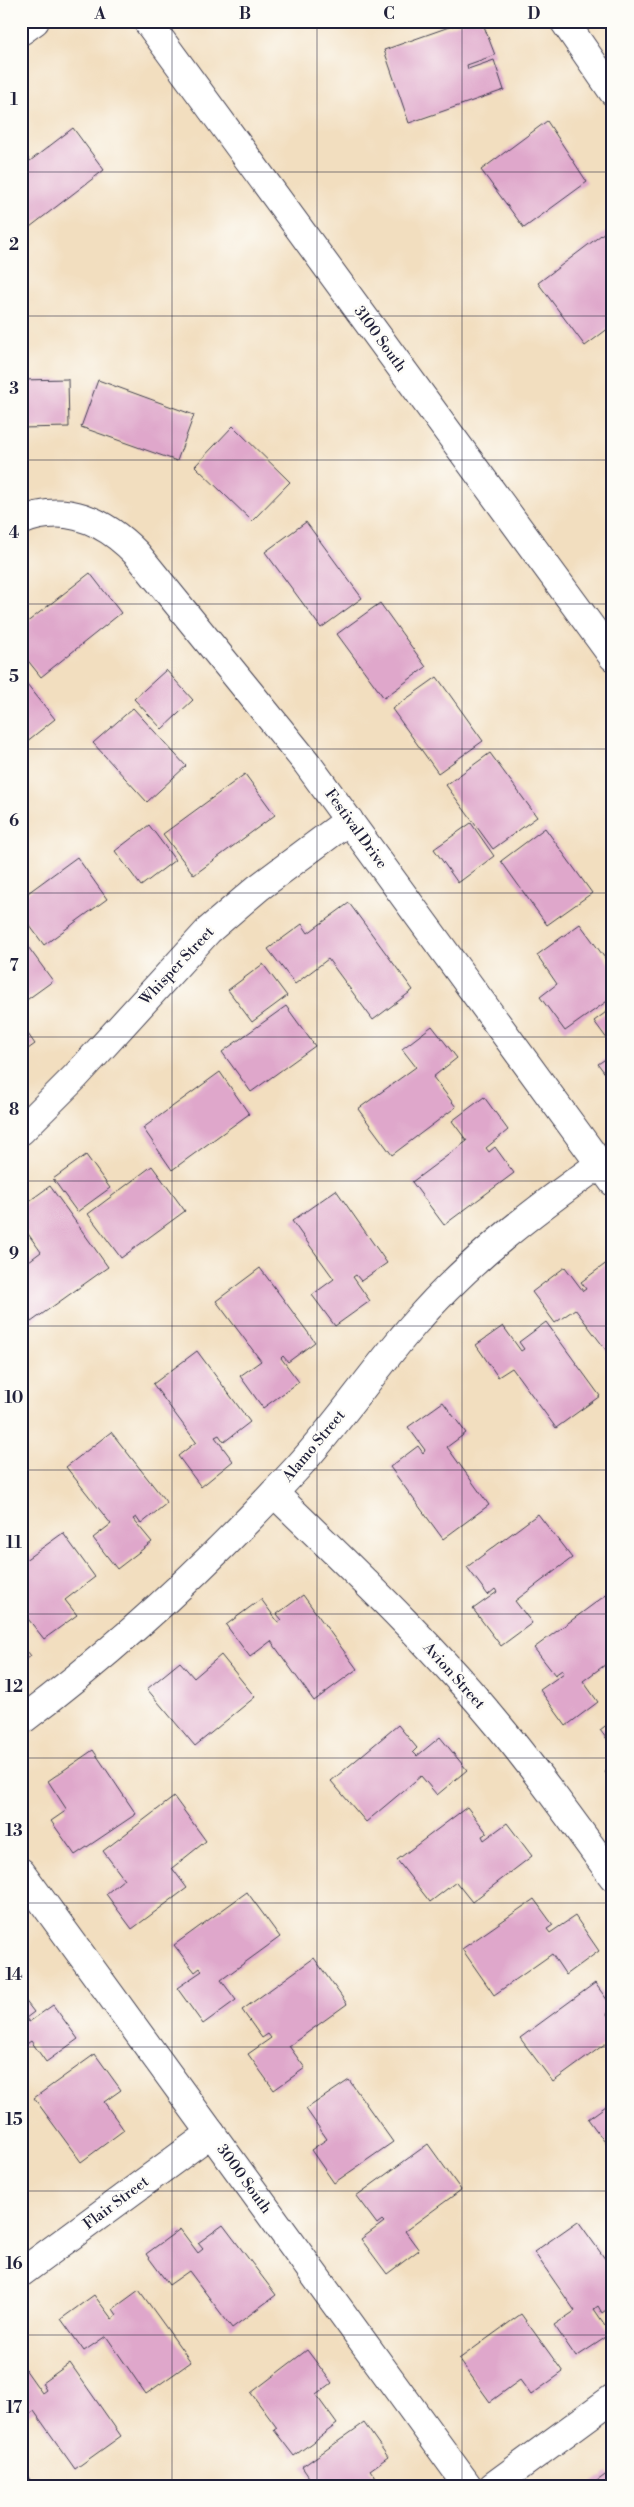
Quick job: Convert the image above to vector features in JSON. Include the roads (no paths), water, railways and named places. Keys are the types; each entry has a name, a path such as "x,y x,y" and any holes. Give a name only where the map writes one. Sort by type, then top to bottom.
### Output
{"street":[{"path":"21,31 35,21"},
{"name":"3100 South","path":"148,21 613,657"},
{"path":"564,21 613,92"},
{"name":"Festival Drive","path":"21,521 35,515 50,513 88,518 107,527 137,554 306,762 606,1173"},
{"name":"Whisper Street","path":"21,1131 75,1077 184,955 210,930 258,888 349,820"},
{"name":"Alamo Street","path":"21,1721 129,1633 204,1563 274,1493 324,1436 412,1326 454,1282 523,1220 606,1173"},
{"name":"Avion Street","path":"274,1493 413,1631 492,1718 534,1770 613,1877"},
{"name":"3000 South","path":"21,1872 468,2486"},
{"name":"Flair Street","path":"21,2273 211,2133"},
{"path":"493,2486 613,2398"}]}
